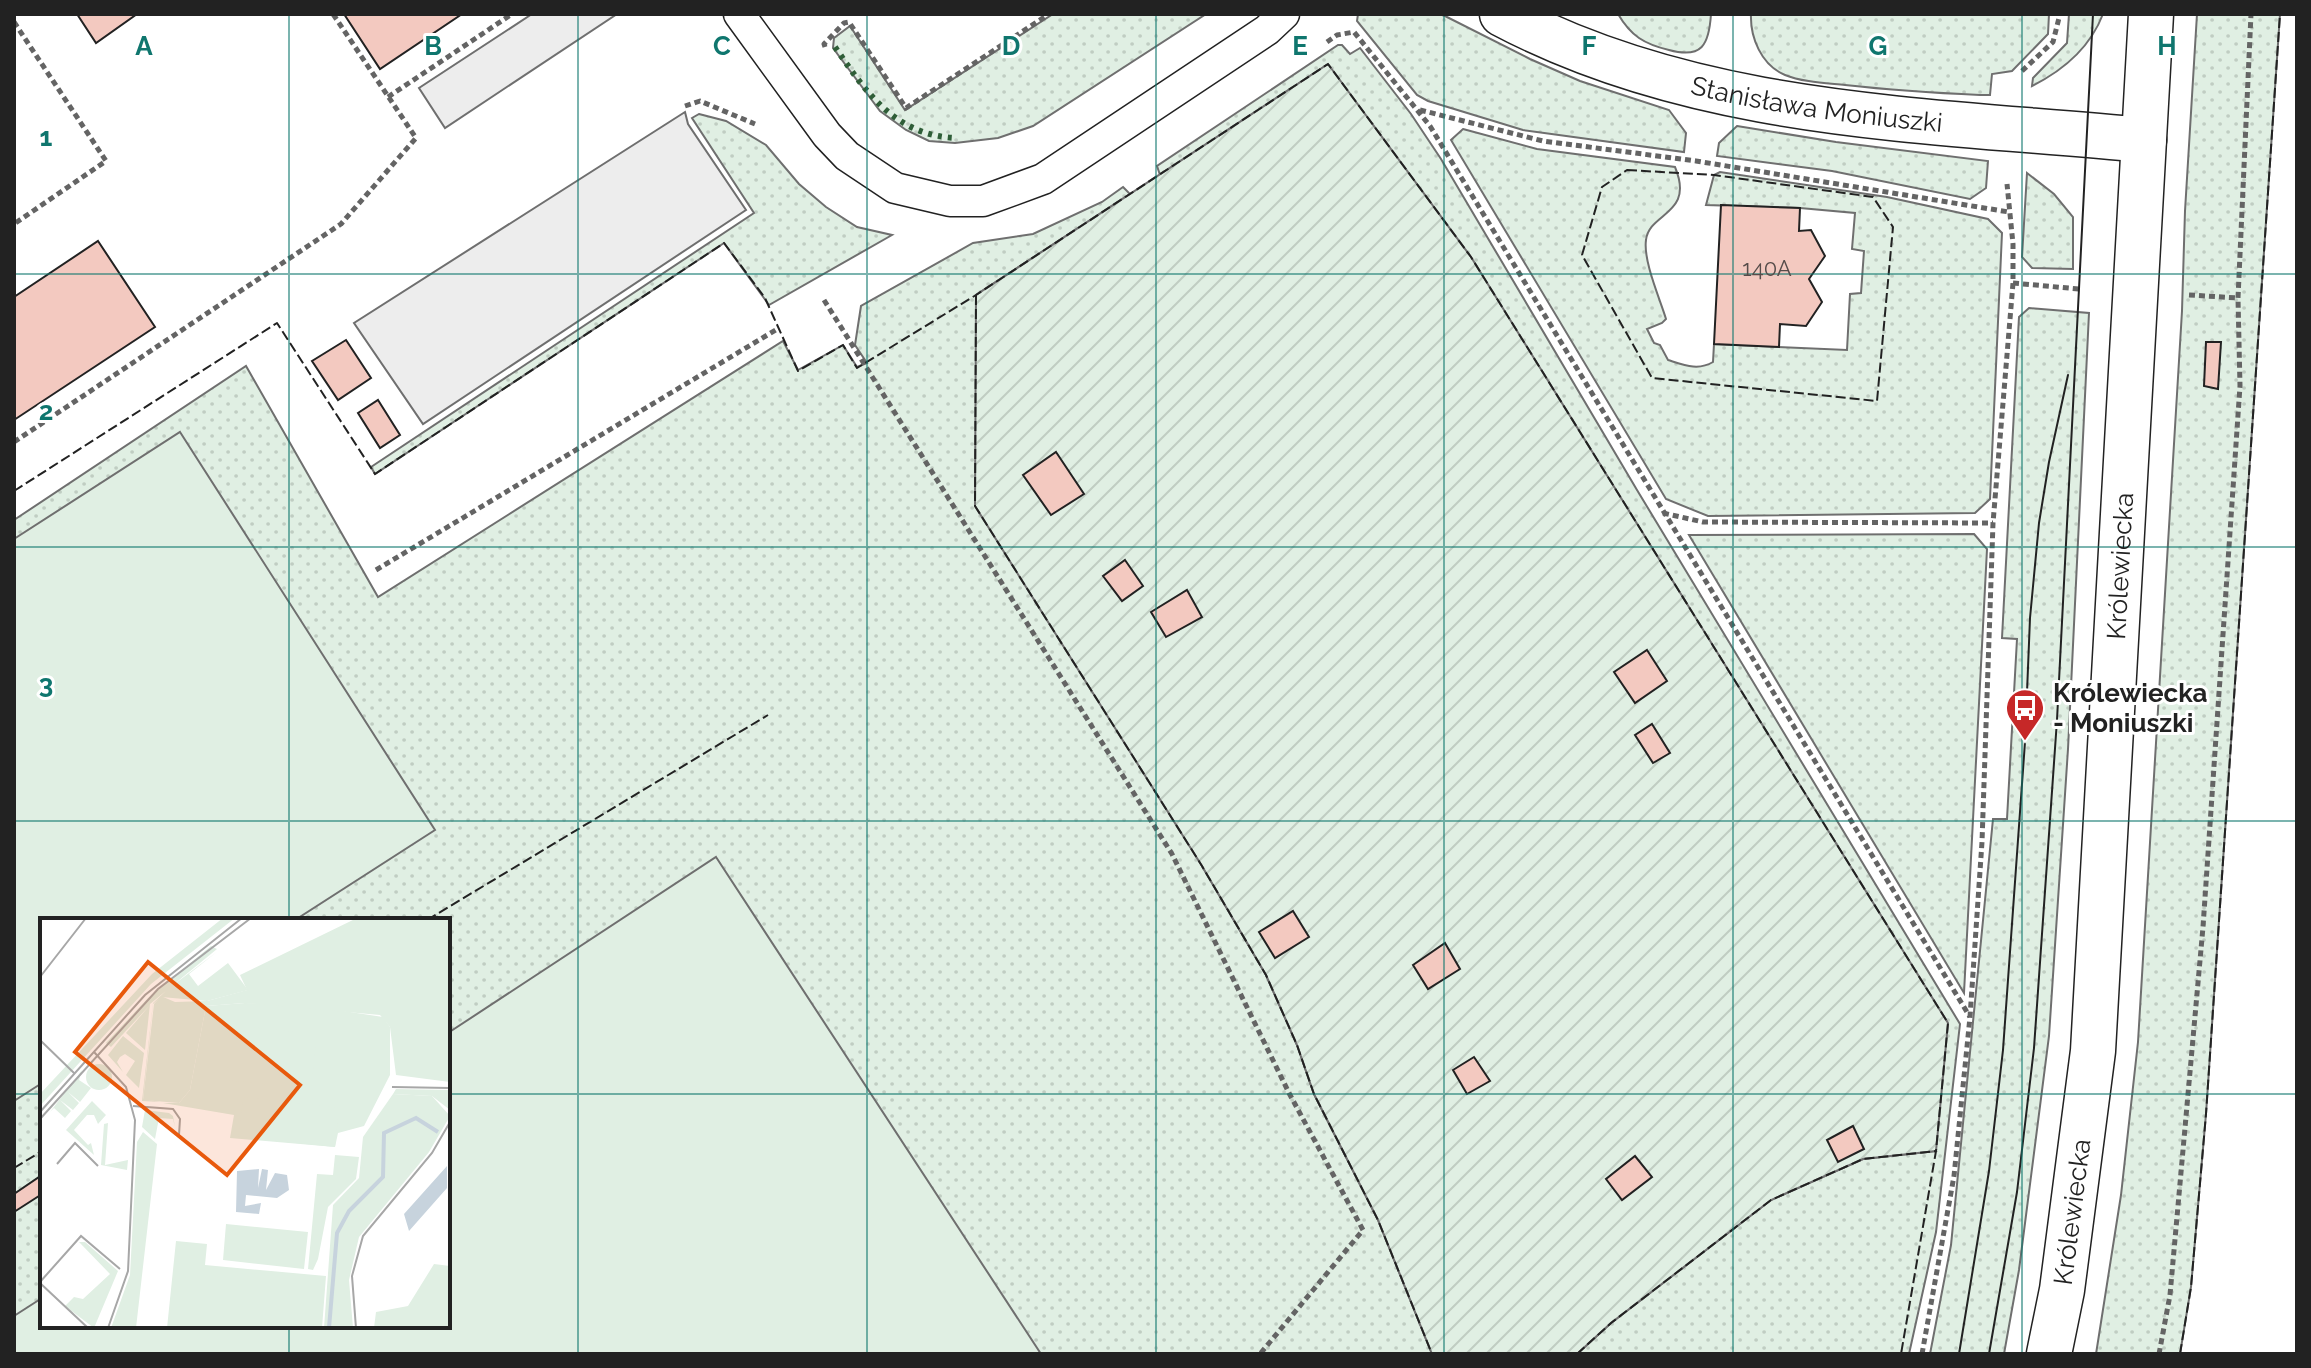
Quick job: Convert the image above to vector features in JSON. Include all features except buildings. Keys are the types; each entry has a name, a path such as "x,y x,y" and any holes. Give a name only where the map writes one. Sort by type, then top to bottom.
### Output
{"main road":[{"name":"Stanisława Moniuszki","path":"1502,14 1584,52 1701,87 1868,118 2144,140"},
{"name":"Królewiecka","path":"2049,1354 2062,1290 2093,1051 2151,14"}],"lane":[{"path":"739,14 827,135 847,156 895,188 950,201 983,201 1043,179 1267,30 1284,14"}],"path":[{"path":"14,442 341,224 416,138 333,14"},
{"path":"388,97 512,14"},
{"path":"825,54 824,44 844,23 849,22 906,108 1046,16 1044,14"},
{"path":"1922,1354 1954,1176 1970,1017 1982,842 1993,523 2013,283 2008,129 2012,81 2053,42 2060,14"},
{"path":"2159,1354 2170,1295 2203,927 2234,482 2240,386 2238,298 2251,14"},
{"path":"14,22 106,161 14,224"},
{"path":"1354,32 1419,110 1970,1017"},
{"path":"1419,110 1543,141 1696,161 2009,212"},
{"path":"824,300 1172,854 1289,1093 1363,1230 1260,1354"},
{"path":"376,570 779,328"},
{"path":"1663,513 1703,522 1993,523"}],"green space":[{"path":"1053,14 1206,14 1033,126 998,138 955,143 929,141 906,130 880,111 833,48 834,38 850,26 905,110"},
{"path":"1358,14 1439,14 1580,81 1669,110 1686,133 1684,152 1523,130 1428,101 1417,95 1357,21"},
{"path":"1618,14 1711,14 1706,41 1702,47 1689,53 1645,42 1628,28"},
{"path":"1751,14 2049,14 2048,34 2012,71 1992,74 1990,95 1980,95 1822,83 1785,75 1763,57 1755,41"},
{"path":"2069,14 2103,14 2091,37 2075,57 2032,86 2033,78 2067,43"},
{"path":"2197,14 2280,14 2206,1114 2191,1287 2180,1354 2096,1354 2121,1195 2138,1042"},
{"path":"1338,45 1350,54 1360,48 1441,159 1960,1024 1936,1232 1909,1354 1577,1354 1611,1323 1771,1200 1863,1159 1936,1151 1327,65 1160,175 1157,166"},
{"path":"1328,64 1471,257 1948,1023 1936,1151 1863,1159 1771,1200 1611,1323 1577,1354 1432,1354 1378,1220 1314,1094 1297,1045 1266,975 1202,866 975,506 976,295"},
{"path":"699,114 726,121 766,145 799,184 857,227 892,235 769,305 724,243 375,474 371,467 754,213 692,118"},
{"path":"1737,126 1988,161 1986,188 1970,199 1832,171 1717,156 1719,143"},
{"path":"1463,129 1537,149 1675,167 1680,183 1679,195 1675,204 1649,231 1646,240 1649,269 1666,319 1647,329 1668,360 1691,366 1713,362 1714,344 1847,350 1850,294 1861,293 1864,251 1852,249 1855,213 1706,205 1714,175 1720,172 1887,197 1988,219 2002,233 1990,499 1975,513 1708,516 1666,499 1451,140"},
{"path":"2027,173 2054,194 2073,217 2073,269 2032,268 2022,257"},
{"path":"1123,187 1130,194 976,295 1202,866 1266,975 1297,1045 1314,1094 1378,1220 1432,1354 14,1354 14,520 246,366 378,597 783,341 798,370 843,345 857,367 867,363 855,345 861,306 973,243 1033,234 1102,202"},
{"path":"2029,308 2089,313 2068,749 2049,1036 2019,1270 2004,1354 1930,1354 1951,1245 1993,819 2007,819 2017,639 2002,638 2019,317"},
{"path":"180,432 435,830 298,918 40,918 40,1084 14,1101 14,539"},
{"path":"1974,534 1987,549 1964,993 1689,535"},
{"path":"716,857 1041,1354 14,1354 14,1316 40,1299 40,1328 450,1328 450,1032"}],"shaded area":[{"path":"532,14 617,14 445,128 419,88"},
{"path":"685,112 688,124 746,210 423,424 354,323"}],"tram line":[{"path":"1989,1354 2017,1192 2034,1048 2057,720 2093,14"},
{"path":"1959,1354 1989,1171 2003,1050 2025,742 2030,618 2039,523 2068,375"}],"hedge":[{"path":"835,47 872,96 900,121 917,130 957,138"}],"fence":[{"path":"2180,1354 2191,1287 2206,1114 2280,14"},
{"path":"14,491 277,323 375,474 724,243 765,298 798,371 843,345 857,368 976,295 1328,64 1471,257 1948,1023 1936,1151"},
{"path":"1627,170 1714,175 1873,197 1893,227 1877,401 1652,378 1582,255 1602,187 1627,170"},
{"path":"976,295 975,506 1202,866 1266,975 1297,1045 1314,1094 1378,1220 1432,1354"},
{"path":"430,918 768,715"},
{"path":"1577,1354 1611,1323 1771,1200 1863,1159 1936,1151 1901,1354"},
{"path":"14,1168 40,1152"}],"place":[{"name":"Królewiecka - Moniuszki","path":"2025,742"}]}
